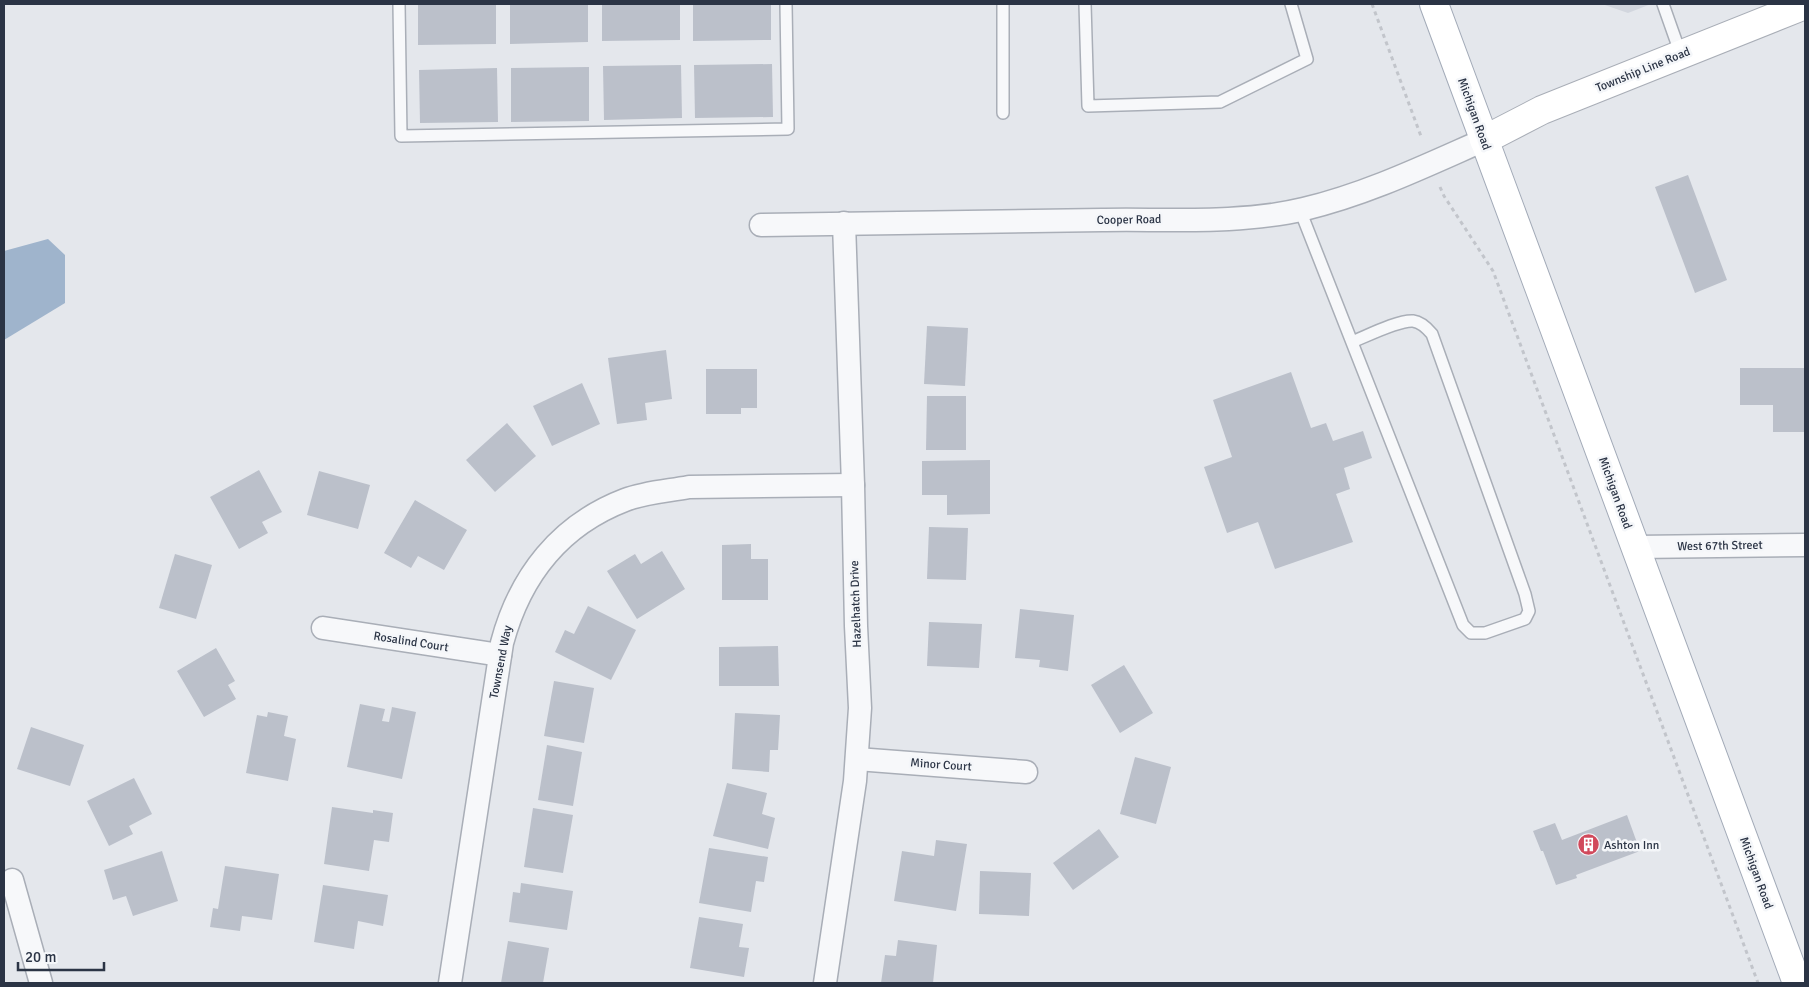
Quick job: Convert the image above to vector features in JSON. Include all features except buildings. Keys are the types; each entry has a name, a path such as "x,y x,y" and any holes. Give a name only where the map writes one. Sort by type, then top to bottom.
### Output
{"main road":[{"name":"Michigan Road","path":"1434,4 1796,983"},
{"name":"Township Line Road","path":"1484,140 1530,115 1805,5"}],"street":[{"name":"Cooper Road","path":"761,225 1222,218 1266,215 1300,210 1362,192 1393,181 1484,140"},
{"name":"Hazelhatch Drive","path":"824,983 853,800 860,691 856,626 844,223"},
{"name":"Townsend Way","path":"450,983 500,655 508,621 518,597 529,576 551,548 577,525 598,513 625,500 667,489 853,485"},
{"name":"West 67th Street","path":"1636,547 1805,545"},
{"name":"Rosalind Court","path":"322,628 500,655"},
{"name":"Minor Court","path":"857,759 1026,772"},
{"path":"12,880 41,983"}],"lane":[{"path":"400,4 401,136 788,129 786,4"},
{"path":"1003,4 1003,114"},
{"path":"1085,4 1088,106 1220,102 1307,59 1291,4"},
{"path":"1663,4 1681,55"},
{"path":"1300,210 1463,626 1471,633 1485,633 1525,619 1529,611 1525,594 1432,334 1425,325 1414,321 1400,323 1352,342"}],"path":[{"path":"1372,4 1409,102"},
{"path":"1444,196 1493,272 1758,983"}],"shaded area":[{"path":"1602,4 1651,4 1628,13"}],"water":[{"path":"48,239 65,255 65,303 4,340 4,251"}],"place":[{"name":"Ashton Inn","path":"1588,845"}]}
